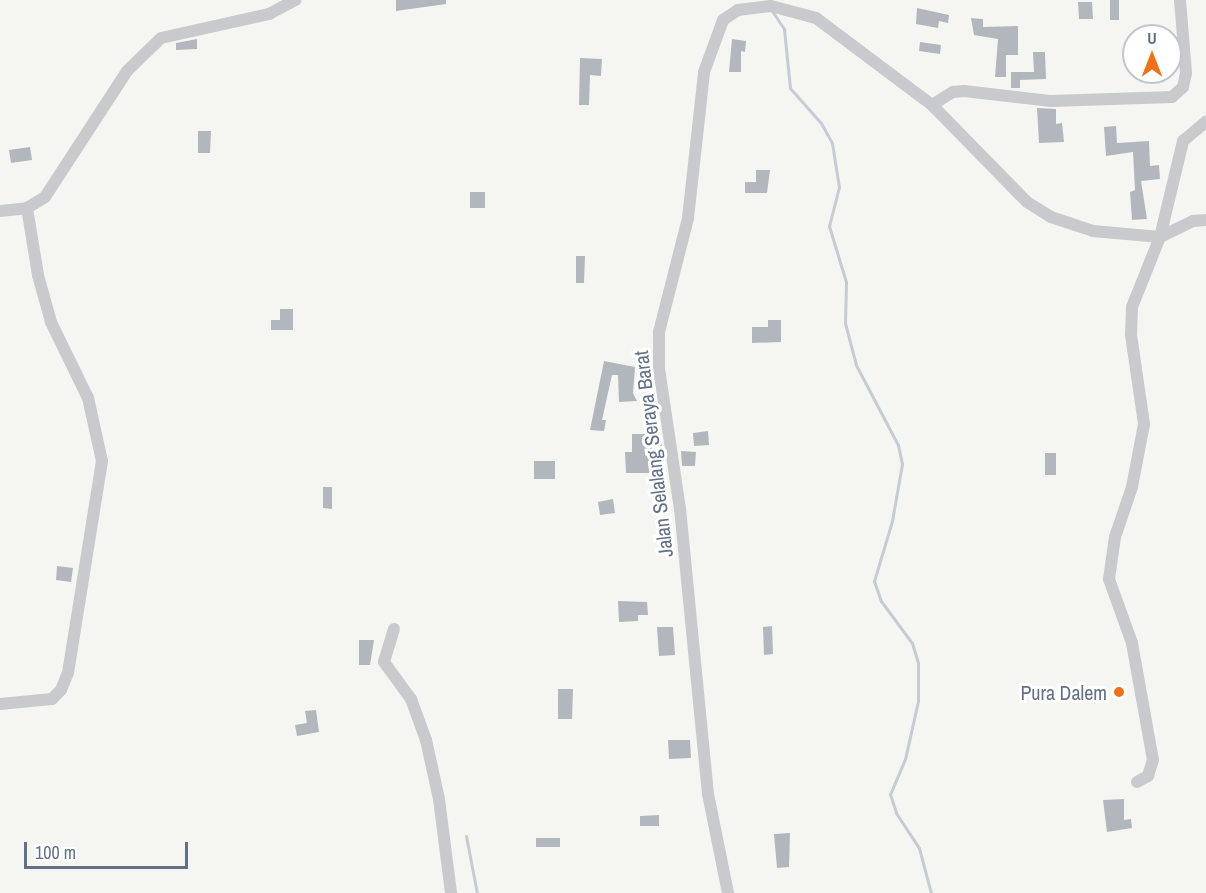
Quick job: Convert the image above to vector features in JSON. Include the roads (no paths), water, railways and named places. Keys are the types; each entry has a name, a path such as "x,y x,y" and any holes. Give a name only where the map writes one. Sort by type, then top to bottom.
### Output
{"street":[{"path":"0,211 27,208 45,197 127,71 161,38 269,14 295,0"},
{"path":"932,105 953,92 964,91 1041,101 1172,97 1182,87 1186,73 1180,0"},
{"path":"795,5 932,105 1015,192 1051,217 1093,231 1160,237 1193,221 1206,220"},
{"name":"Jalan Selalang Seraya Barat","path":"728,893 708,794 680,509 659,368 659,332 688,218 704,72 713,41 729,13 771,6 795,5"},
{"path":"1137,782 1148,776 1153,760 1139,674 1132,643 1114,600 1109,564 1132,487 1144,424 1131,335 1132,307 1160,237 1183,141 1206,122"},
{"path":"0,704 52,699 65,682 102,461 88,399 51,322 38,275 27,208"},
{"path":"394,629 384,662 411,699 426,740 439,799 451,893"}],"waterway":[{"path":"772,11 784,29 790,88 821,123 832,143 839,187 829,226 846,282 845,323 856,365 898,445 902,464 892,521 874,581 881,601 912,643 918,663 918,701 905,759 890,794 896,813 919,848 931,893"},
{"path":"466,836 477,893"}],"place":[{"name":"Pura Dalem","path":"1119,692"}]}
